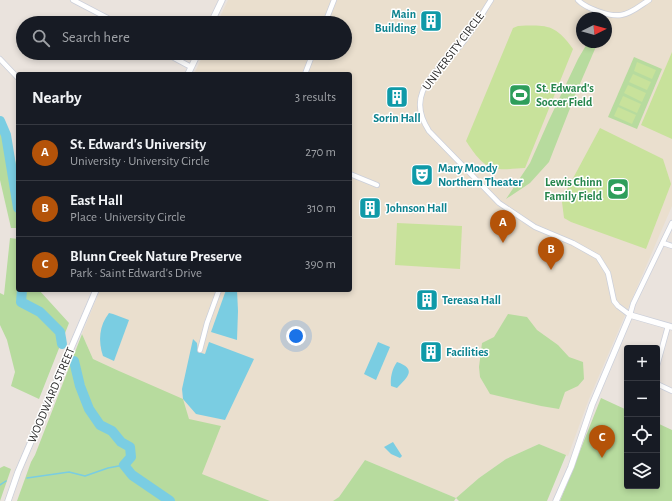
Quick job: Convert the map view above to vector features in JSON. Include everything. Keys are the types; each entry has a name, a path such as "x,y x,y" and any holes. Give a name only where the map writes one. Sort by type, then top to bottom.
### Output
{"street":[{"path":"73,0 104,16"},
{"path":"214,16 222,0"},
{"path":"328,16 334,0"},
{"name":"UNIVERSITY CIRCLE","path":"491,0 464,42 424,86 419,103 423,123 499,203 535,227 573,243 598,257 608,273 614,300 618,306 630,315"},
{"path":"578,0 589,8 613,15 622,15 649,0"},
{"path":"0,59 16,76"},
{"path":"178,60 191,67"},
{"path":"189,72 194,60"},
{"path":"306,72 310,60"},
{"path":"352,175 377,185"},
{"path":"556,501 592,405 634,304 672,222"},
{"path":"663,243 672,246"},
{"name":"WOODWARD STREET","path":"8,501 18,472 95,292"},
{"path":"200,350 218,292"},
{"path":"630,315 670,326 660,357"},
{"path":"660,385 672,391"}],"shaded area":[{"path":"228,0 672,0 672,206 589,399 568,456 539,444 506,459 479,478 456,498 365,460 339,497 333,501 270,501 201,474 189,419 119,371 93,359 82,334 99,292 352,292 352,72 195,72 201,60 352,60 352,16 220,16"}],"green space":[{"name":"St. Edward's Soccer Field","path":"518,26 543,26 555,30 573,49 525,168 494,168 480,160 466,141 513,28"},
{"path":"584,48 595,48 549,162 530,183 506,199 530,163"},
{"path":"672,52 672,139 641,125"},
{"path":"634,57 662,69 637,129 608,117"},
{"path":"637,62 656,70 652,79 634,71"},
{"path":"633,74 651,82 647,90 629,82"},
{"path":"628,85 646,93 642,102 624,93"},
{"path":"623,96 641,104 637,113 619,105"},
{"path":"618,107 636,115 632,124 614,116"},
{"path":"0,117 9,135 16,165 16,228 11,228 0,180"},
{"name":"Lewis Chinn Family Field","path":"600,128 663,159 671,184 646,249 571,222 564,218 562,202 564,195"},
{"path":"397,223 462,226 460,269 395,265"},
{"path":"10,238 16,239 16,292 41,292 69,323 39,399 11,386 15,372 7,340 0,325 0,293 4,295"},
{"path":"508,314 527,317 537,330 558,345 569,357 583,362 584,379 578,386 565,392 559,409 490,394 480,377 479,367 482,343 494,337"},
{"path":"82,334 93,359 183,399 189,419 221,426 202,474 270,501 17,501"},
{"path":"601,398 624,409 624,489 660,489 660,424 672,430 672,501 560,501"},
{"path":"539,444 566,455 547,501 459,501 456,498 479,478 506,459"},
{"path":"365,460 456,498 454,501 333,501 339,497"},
{"path":"4,466 11,469 0,501 0,468"}],"water":[{"path":"225,292 237,292 237,340 211,332"},
{"path":"109,313 129,320 114,361 103,356 100,345 101,328"},
{"path":"193,339 197,343 198,352 205,354 209,342 254,359 225,420 196,414 183,399 182,389"},
{"path":"378,342 390,347 376,380 364,374"},
{"path":"397,362 407,367 409,374 397,388 391,386 391,377"},
{"path":"393,442 402,456 400,458 391,454 384,447"}],"waterway":[{"path":"0,121 6,135 16,196"},
{"path":"22,292 21,302 40,312 60,332 62,344"},
{"path":"74,361 80,386 89,409 100,425 112,431 121,442 130,447 131,457 124,465 132,475 170,501"},
{"path":"27,478 69,472 85,476 108,468 124,465"},
{"path":"0,485 6,481"}],"place":[{"name":"Main Building","path":"431,21"},
{"name":"St. Edward's Soccer Field","path":"520,95"},
{"name":"Sorin Hall","path":"397,97"},
{"name":"Mary Moody Northern Theater","path":"422,175"},
{"name":"Lewis Chinn Family Field","path":"618,189"},
{"name":"Johnson Hall","path":"370,208"},
{"name":"St. Edward's University","path":"503,243"},
{"name":"East Hall","path":"551,270"},
{"name":"Tereasa Hall","path":"427,300"},
{"name":"Facilities","path":"431,352"},
{"name":"Blunn Creek Nature Preserve","path":"602,458"}]}
